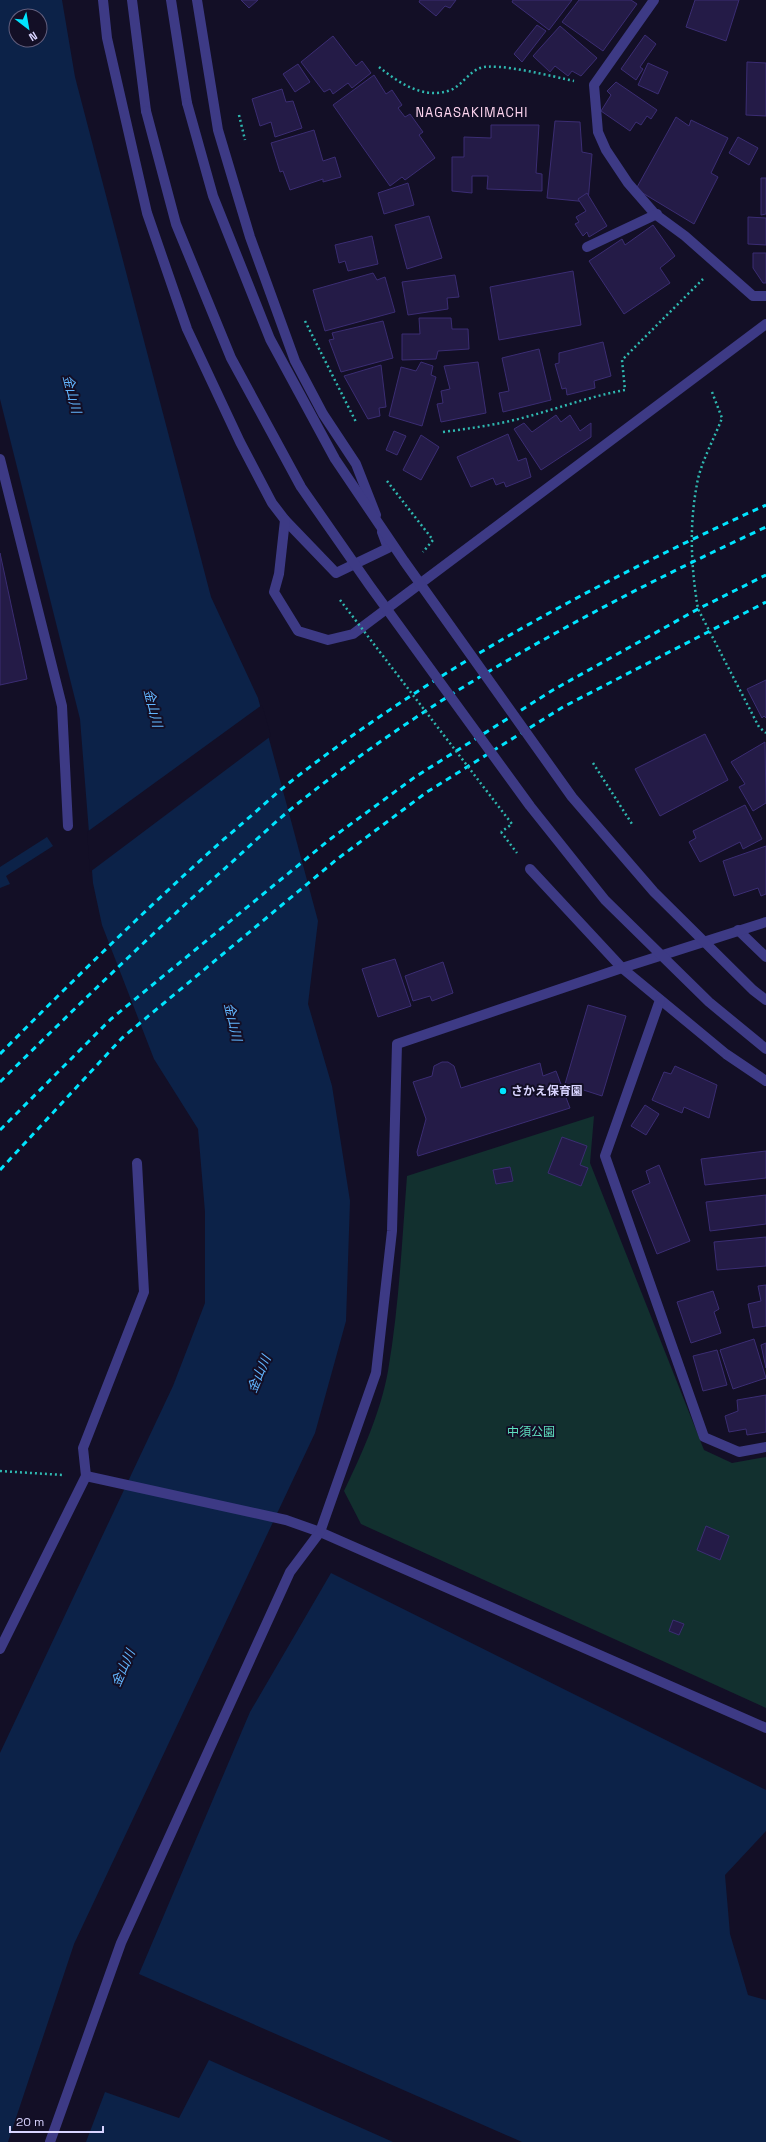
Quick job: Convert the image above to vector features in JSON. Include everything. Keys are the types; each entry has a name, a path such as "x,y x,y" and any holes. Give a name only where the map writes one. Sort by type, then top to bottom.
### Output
{"street":[{"path":"103,0 107,38 147,213 187,329 240,442 272,504 285,520 336,573 388,548 356,464 324,414 295,361 250,237 218,130 197,0"},
{"path":"132,0 146,111 176,224 231,358 301,487 375,593 530,806 605,900 709,1002 766,1049"},
{"path":"171,0 187,103 212,196 270,339 334,459 404,561 572,797 654,892 753,990 766,1000"},
{"path":"654,0 594,85 598,132 606,150 628,183 657,214 753,296 766,296"},
{"path":"587,247 657,214"},
{"path":"285,520 279,574 274,592 298,631 328,640 353,634 766,324"},
{"path":"0,458 62,706 68,826"},
{"path":"530,869 622,968 726,1054 766,1081"},
{"path":"50,2142 121,1943 290,1572 320,1532 376,1373 392,1231 397,1044 622,968 766,922"},
{"path":"738,930 766,957"},
{"path":"660,1000 605,1156 704,1436 739,1452 766,1447"},
{"path":"0,1649 86,1476 83,1448 144,1292 137,1163"},
{"path":"86,1476 286,1520 320,1532 766,1728"}],"path":[{"path":"379,67 397,82 426,93 451,90 480,68 506,67 594,85"},
{"path":"238,108 247,145"},
{"path":"443,432 509,421 563,407 595,396 625,390 622,360 718,265"},
{"path":"302,314 357,423"},
{"path":"703,371 722,418 697,482 691,540 691,562 696,603 701,616 759,727 766,733"},
{"path":"385,476 388,483 433,540 422,553"},
{"path":"340,600 512,824 500,832 530,869"},
{"path":"593,763 632,824"},
{"path":"0,1471 86,1476"}],"green space":[{"name":"中須公園","path":"594,1116 590,1163 704,1450 732,1463 766,1457 766,1708 361,1524 344,1491 376,1417 388,1371 398,1298 407,1176"}],"water":[{"name":"金山川","path":"0,0 62,0 75,77 211,597 258,698 318,921 308,1004 332,1086 350,1201 346,1321 315,1433 74,1944 8,2142 0,2142 0,1753 173,1386 205,1303 205,1212 198,1129 154,1059 102,925 93,883 80,719 0,399"},
{"path":"47,837 53,846 6,876 10,884 0,888 0,867"},
{"path":"331,1573 766,1790 766,1831 725,1875 730,1934 748,1995 766,2000 766,2142 522,2142 139,1974 250,1712"},
{"path":"209,2060 393,2142 86,2142 105,2092 179,2118"}],"pier":[{"path":"262,705 271,736 90,872 87,832"}],"building":[{"path":"241,0 258,0 249,8"},
{"path":"420,0 456,0 450,8 445,6 436,16 419,2"},
{"path":"513,0 572,0 549,30 512,2"},
{"path":"579,0 631,0 637,4 603,51 562,22"},
{"path":"695,0 739,0 726,41 686,27"},
{"path":"537,25 546,31 522,62 514,54"},
{"path":"560,26 597,58 581,76 572,71 568,76 555,66 550,72 533,56"},
{"path":"645,35 656,44 640,67 643,69 636,80 621,69"},
{"path":"333,36 356,66 362,61 371,73 352,88 348,83 333,94 330,89 324,92 301,62"},
{"path":"747,62 766,63 766,116 746,115"},
{"path":"648,63 668,72 658,94 638,85"},
{"path":"298,64 310,82 295,92 283,74"},
{"path":"374,75 386,94 392,90 402,105 398,108 405,117 410,114 423,132 419,135 435,158 405,180 402,177 390,186 333,105"},
{"path":"616,82 657,110 651,119 647,116 641,125 636,122 630,131 601,111 611,95 607,91"},
{"path":"282,89 286,102 293,101 302,128 275,137 271,122 260,126 252,99"},
{"path":"676,117 689,126 691,120 728,138 711,173 718,177 694,224 636,189"},
{"path":"555,121 580,122 582,152 592,154 588,202 547,198"},
{"path":"491,125 539,125 536,173 542,174 542,191 487,189 488,176 472,176 472,193 452,191 452,157 464,157 464,137 491,138"},
{"path":"314,130 323,161 335,157 341,177 323,182 323,179 290,190 283,171 280,172 271,143"},
{"path":"738,137 758,148 749,165 729,153"},
{"path":"761,178 766,178 766,214 761,215"},
{"path":"408,183 414,205 384,214 378,193"},
{"path":"587,193 607,226 589,237 587,232 583,236 575,224 579,222 576,217 586,211 578,199"},
{"path":"429,216 442,258 407,269 395,225"},
{"path":"748,217 766,218 766,245 748,244"},
{"path":"653,225 675,256 660,268 670,283 624,314 589,261 622,239 625,245"},
{"path":"372,236 378,264 348,271 345,261 339,263 335,245"},
{"path":"753,253 766,253 766,283 763,283 753,268"},
{"path":"573,271 581,325 499,340 490,287"},
{"path":"373,273 377,280 385,277 395,312 325,331 313,290"},
{"path":"455,275 459,297 447,298 448,309 408,315 402,282"},
{"path":"419,318 451,318 452,329 468,329 469,349 438,351 436,359 402,360 402,334 420,334"},
{"path":"383,321 393,358 341,372 329,340 334,339 332,333"},
{"path":"603,342 611,376 594,381 595,388 567,395 566,388 562,389 555,364 559,363 559,353"},
{"path":"539,349 551,400 503,412 499,393 509,391 502,358"},
{"path":"421,362 433,366 431,375 436,377 422,426 389,416 401,367 416,371"},
{"path":"478,362 486,413 441,422 437,404 443,403 441,391 450,389 444,366"},
{"path":"381,365 386,407 379,408 380,416 368,419 344,376"},
{"path":"556,415 561,422 570,415 580,431 591,423 591,437 541,470 514,429 524,423 532,432"},
{"path":"394,431 406,436 397,455 386,450"},
{"path":"508,434 518,461 526,458 531,477 506,487 504,482 496,485 493,478 471,487 457,457"},
{"path":"421,435 439,447 421,480 403,470"},
{"path":"0,553 27,679 0,685"},
{"path":"766,680 766,718 764,716 762,718 747,689"},
{"path":"705,734 728,780 660,816 635,769"},
{"path":"765,742 766,803 753,811 739,787 745,784 731,762"},
{"path":"745,805 762,839 743,849 740,842 700,862 689,842 696,838 693,831"},
{"path":"766,846 766,894 761,896 758,888 734,896 723,861"},
{"path":"395,959 411,1006 378,1017 362,969"},
{"path":"443,962 453,993 432,1001 430,996 413,1001 405,976"},
{"path":"588,1005 626,1016 602,1096 565,1084"},
{"path":"442,1062 448,1062 454,1066 461,1088 540,1063 543,1076 556,1071 570,1108 418,1156 417,1152 426,1119 413,1082 432,1076 434,1066"},
{"path":"675,1066 717,1085 709,1118 684,1107 682,1113 652,1100 664,1072 671,1074"},
{"path":"645,1105 659,1114 646,1135 631,1126"},
{"path":"562,1137 587,1146 580,1165 588,1168 581,1186 548,1173"},
{"path":"766,1151 766,1178 705,1185 701,1159"},
{"path":"659,1165 690,1241 657,1254 632,1191 650,1183 646,1171"},
{"path":"510,1167 513,1181 496,1184 493,1170"},
{"path":"766,1195 766,1224 710,1231 706,1202"},
{"path":"766,1237 766,1266 717,1270 714,1242"},
{"path":"766,1285 766,1326 753,1328 748,1304 761,1301 758,1286"},
{"path":"713,1291 719,1309 714,1312 721,1333 691,1343 677,1302"},
{"path":"754,1339 766,1378 733,1389 720,1350"},
{"path":"766,1343 766,1368 761,1345"},
{"path":"717,1350 727,1385 703,1391 693,1356"},
{"path":"766,1395 766,1432 747,1435 746,1429 729,1432 725,1416 738,1411 737,1400"},
{"path":"706,1526 729,1536 720,1560 697,1550"},
{"path":"673,1620 684,1624 679,1635 669,1631"}],"railway":[{"path":"0,1054 110,945 195,865 289,783 344,741 401,702 519,630 641,564 766,505"},
{"path":"0,1082 138,949 280,818 355,760 410,721 525,650 644,586 766,527"},
{"path":"0,1130 111,1019 329,840 415,777 553,690 698,609 766,575"},
{"path":"0,1170 122,1038 336,860 427,792 563,707 766,602"}],"place":[{"name":"さかえ保育園","path":"503,1091"}],"district":[{"name":"NAGASAKIMACHI","path":"472,112"}]}
